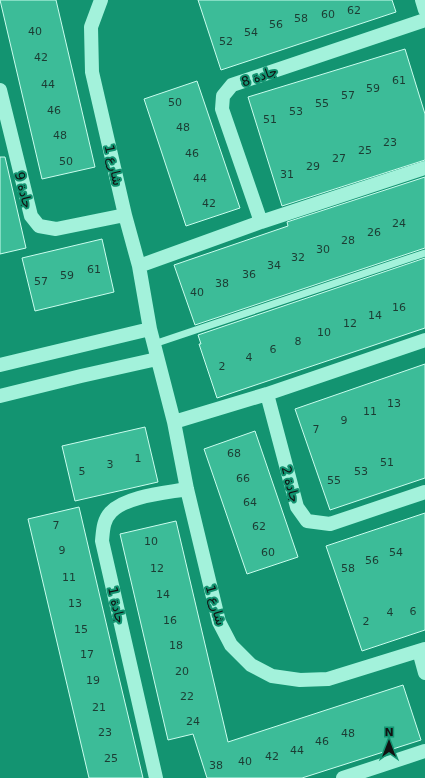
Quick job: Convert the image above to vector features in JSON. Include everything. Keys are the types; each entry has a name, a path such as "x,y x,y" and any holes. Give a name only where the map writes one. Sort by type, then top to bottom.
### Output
{"street":[{"name":"شارع 1","path":"101,0 91,27 92,72 125,215 139,266 150,329 174,422 187,488 218,622 231,645 252,666 272,676 300,680 328,679 422,650"},
{"path":"422,0 425,10"},
{"name":"جادة 8","path":"261,222 222,109 223,96 232,85 425,20"},
{"name":"جادة 9","path":"0,90 30,216 39,226 56,229 125,215"},
{"path":"139,266 261,222 425,168"},
{"path":"0,365 150,329"},
{"path":"174,422 267,394 425,340"},
{"path":"0,396 157,359"},
{"name":"جادة 2","path":"267,394 297,507 307,521 330,524 425,492"},
{"name":"جادة 1","path":"156,778 102,541 103,526 110,512 125,502 187,488"},
{"path":"422,650 425,673"},
{"path":"343,778 425,750"}],"lane":[{"path":"154,344 425,253"}],"building":[{"path":"0,0 56,0 95,167 42,179"},
{"path":"198,0 392,0 396,12 221,70"},
{"path":"405,49 425,114 425,160 282,206 248,97"},
{"path":"197,81 240,208 186,226 144,99"},
{"path":"0,157 5,157 26,248 0,254"},
{"path":"425,177 425,248 195,325 174,265 288,226 287,222"},
{"path":"102,239 114,292 35,311 22,258"},
{"path":"425,258 425,328 217,398 199,344 201,344 198,335"},
{"path":"425,364 425,478 330,510 295,409"},
{"path":"145,427 158,482 75,501 62,446"},
{"path":"255,431 298,557 247,574 204,449"},
{"path":"79,507 143,778 89,778 28,519"},
{"path":"425,513 425,630 362,651 326,546"},
{"path":"176,521 228,742 403,685 421,740 302,778 207,778 193,734 168,740 120,534"}]}
